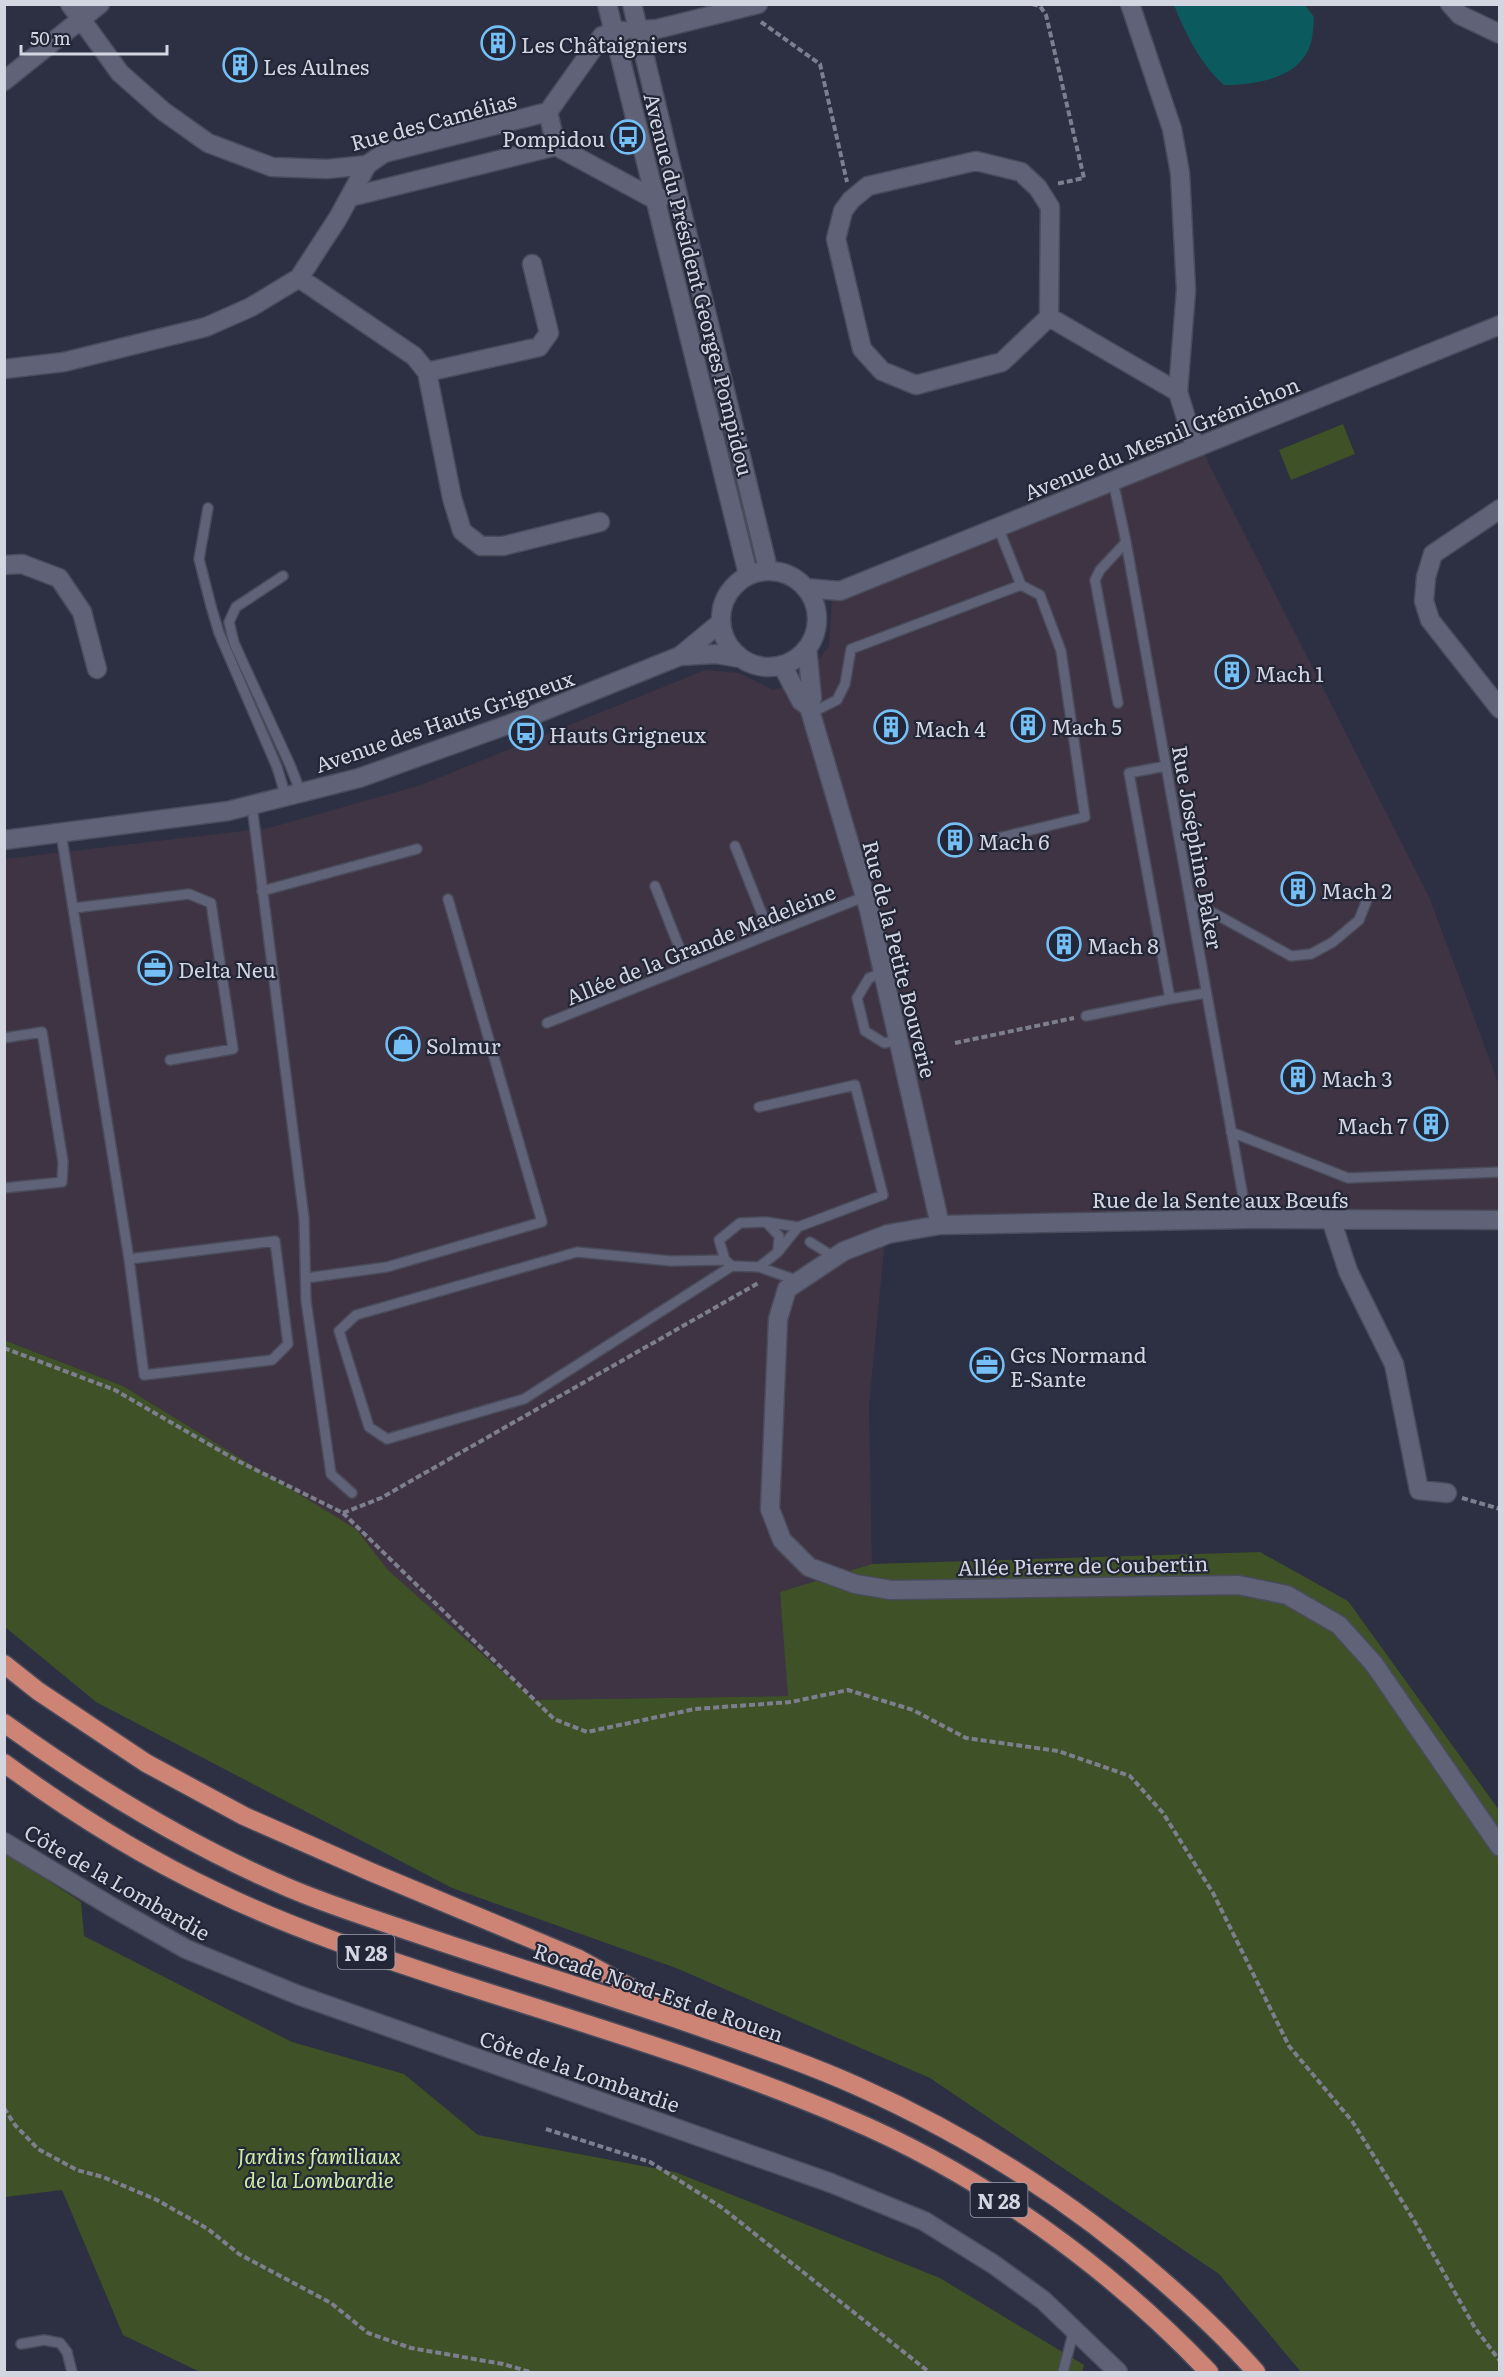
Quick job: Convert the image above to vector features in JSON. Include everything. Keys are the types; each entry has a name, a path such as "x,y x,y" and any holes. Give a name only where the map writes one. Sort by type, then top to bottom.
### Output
{"highway":[{"path":"4,1664 38,1691 147,1763 244,1816 577,1958 703,2027"},
{"name":"Rocade Nord-Est de Rouen","path":"4,1723 152,1821 229,1861 292,1890 450,1946 703,2027 856,2085 919,2115 1012,2167 1123,2246 1191,2306 1256,2373"},
{"name":"N 28","path":"4,1763 154,1860 237,1901 309,1932 399,1964 755,2081 849,2118 909,2148 966,2179 1030,2220 1084,2260 1142,2308 1209,2373"}],"street":[{"path":"4,81 75,12 100,4"},
{"name":"Avenue du Président Georges Pompidou","path":"607,4 748,574"},
{"name":"Avenue du Président Georges Pompidou","path":"632,4 768,569"},
{"path":"1130,4 1172,129 1180,173 1186,290 1178,392 1195,447"},
{"path":"1450,4 1460,15 1500,34"},
{"path":"614,32 657,29 755,10"},
{"name":"Rue des Camélias","path":"75,12 120,72 164,111 208,143 272,167 327,169 367,165 384,153 548,112 602,36 614,32"},
{"name":"Rue des Camélias","path":"548,112 556,146"},
{"path":"350,196 556,146 656,200 678,194"},
{"path":"976,161 1021,172 1038,188 1050,207 1049,317 1002,362 916,385 882,371 862,349 836,239 843,211 851,200 868,186 976,161"},
{"path":"4,369 64,362 206,327 251,307 299,278 367,165"},
{"path":"427,372 539,347 549,333 532,264"},
{"path":"299,278 414,356 427,372 452,498 462,531 481,546 503,546 600,522"},
{"path":"1049,317 1178,392"},
{"name":"Avenue du Mesnil Grémichon","path":"806,588 840,591 1500,325"},
{"path":"1500,509 1433,554 1426,577 1424,601 1430,620 1500,709"},
{"path":"4,565 21,564 59,578 82,612 97,669"},
{"path":"768,569 794,577 806,588 814,603 817,619 815,633 807,648 798,658 783,665 767,667 750,664 740,658 728,646 720,622 722,606 734,584 748,574 768,569"},
{"name":"Avenue du Mesnil Grémichon","path":"817,619 840,591"},
{"name":"Avenue des Hauts Grigneux","path":"680,656 720,622"},
{"name":"Rue de la Petite Bouverie","path":"807,648 812,698 810,710 866,896 940,1225"},
{"name":"Avenue des Hauts Grigneux","path":"4,840 252,806 359,778 460,743 680,656 716,654 740,658"},
{"name":"Rue de la Petite Bouverie","path":"783,665 801,701 810,710"},
{"name":"Rue de la Sente aux Bœufs","path":"793,1285 844,1251 888,1234 940,1225 1247,1219 1500,1220"},
{"path":"1331,1220 1348,1271 1395,1364 1419,1490 1447,1493"},
{"name":"Allée Pierre de Coubertin","path":"793,1285 778,1319 770,1509 782,1540 809,1567 855,1584 891,1590 1238,1584 1287,1595 1339,1625 1374,1664 1500,1847"},
{"name":"Côte de la Lombardie","path":"4,1842 186,1949 298,1995 831,2183 924,2221 993,2264 1035,2294 1118,2373"}],"lane":[{"name":"Rue Joséphine Baker","path":"1113,480 1247,1219"},
{"path":"208,508 200,559 211,606 219,633 277,767 293,795"},
{"path":"994,839 1085,817 1061,651 1040,595 1021,585 998,527"},
{"path":"1118,703 1095,580 1100,570 1126,542"},
{"path":"283,576 236,607 229,622 234,643 290,765 293,795"},
{"path":"810,710 837,699 845,684 851,649 1021,585"},
{"path":"1166,766 1129,773 1170,999"},
{"path":"252,806 303,1218 306,1301 331,1473 352,1493"},
{"path":"62,833 129,1259 144,1375 272,1360 288,1344 275,1241 129,1259"},
{"path":"735,846 770,934"},
{"path":"262,891 417,849"},
{"path":"655,886 687,967"},
{"path":"74,908 189,894 211,903 232,1049 170,1060"},
{"path":"1191,906 1201,906 1291,956 1311,954 1333,942 1359,920 1369,895"},
{"name":"Allée de la Grande Madeleine","path":"547,1023 866,896"},
{"path":"306,1278 387,1267 542,1222 448,898"},
{"path":"883,973 869,978 856,998 865,1031 884,1043 899,1040"},
{"path":"1086,1016 1206,993"},
{"path":"4,1038 42,1032 63,1162 62,1182 4,1188"},
{"path":"729,1263 719,1240 740,1223 766,1222 798,1227 883,1195 855,1085 759,1107"},
{"path":"1231,1132 1348,1178 1500,1172"},
{"path":"766,1222 779,1236 778,1252"},
{"path":"759,1267 778,1252 798,1227"},
{"path":"810,1242 834,1257"},
{"path":"729,1263 524,1400 387,1439 369,1427 339,1331 356,1315 577,1252 671,1261 729,1263 759,1267 793,1285"},
{"path":"1063,2373 1074,2330"},
{"path":"21,2344 44,2340 60,2343 67,2352 72,2373"}],"path":[{"path":"1032,4 1040,6 1046,15 1084,178 1038,188"},
{"path":"755,10 820,64 851,200"},
{"path":"955,1043 1086,1016"},
{"path":"343,1513 381,1498 761,1281 793,1285"},
{"path":"4,1348 115,1390 238,1461 343,1513 554,1719 587,1732 695,1710 791,1702 848,1690 913,1710 966,1738 1058,1751 1130,1776 1163,1813 1213,1893 1289,2046 1352,2121 1415,2222 1475,2328 1500,2361"},
{"path":"1447,1493 1500,1509"},
{"path":"4,2108 15,2125 38,2149 77,2170 103,2177 158,2200 208,2229 239,2254 331,2303 368,2333 411,2348 503,2364 530,2373"},
{"path":"546,2129 650,2162 722,2207 929,2373"}],"shaded area":[{"path":"1174,5 1305,5 1314,17 1311,41 1306,54 1291,70 1258,82 1224,85 1194,48"},
{"path":"1198,442 1430,899 1499,1085 1499,1213 1232,1211 1023,1213 931,1220 886,1229 869,1406 872,1564 780,1592 789,1696 534,1700 388,1570 355,1529 123,1386 5,1340 4,859 269,828 421,785 705,670 739,673 773,690 799,684 829,646 833,583"}],"green space":[{"path":"1343,424 1355,454 1291,480 1279,450"},
{"path":"4,1340 123,1386 356,1529 388,1570 534,1700 788,1696 780,1592 872,1564 1260,1552 1348,1601 1499,1810 1499,2372 1301,2372 1219,2274 930,2078 676,1968 452,1888 96,1702 5,1627"},
{"name":"Jardins familiaux de la Lombardie","path":"4,1852 81,1902 84,1936 292,2042 404,2074 478,2135 675,2172 940,2278 1084,2365 1082,2372 200,2372 123,2335 62,2190 5,2197"}],"place":[{"name":"Les Châtaigniers","path":"498,43"},
{"name":"Les Aulnes","path":"240,65"},
{"name":"Pompidou","path":"628,137"},
{"name":"Mach 1","path":"1232,672"},
{"name":"Mach 5","path":"1028,725"},
{"name":"Mach 4","path":"891,727"},
{"name":"Hauts Grigneux","path":"526,733"},
{"name":"Mach 6","path":"955,840"},
{"name":"Mach 2","path":"1298,889"},
{"name":"Mach 8","path":"1064,944"},
{"name":"Delta Neu","path":"155,968"},
{"name":"Solmur","path":"403,1044"},
{"name":"Mach 3","path":"1298,1077"},
{"name":"Mach 7","path":"1431,1124"},
{"name":"Gcs Normand E-Sante","path":"987,1365"}]}
